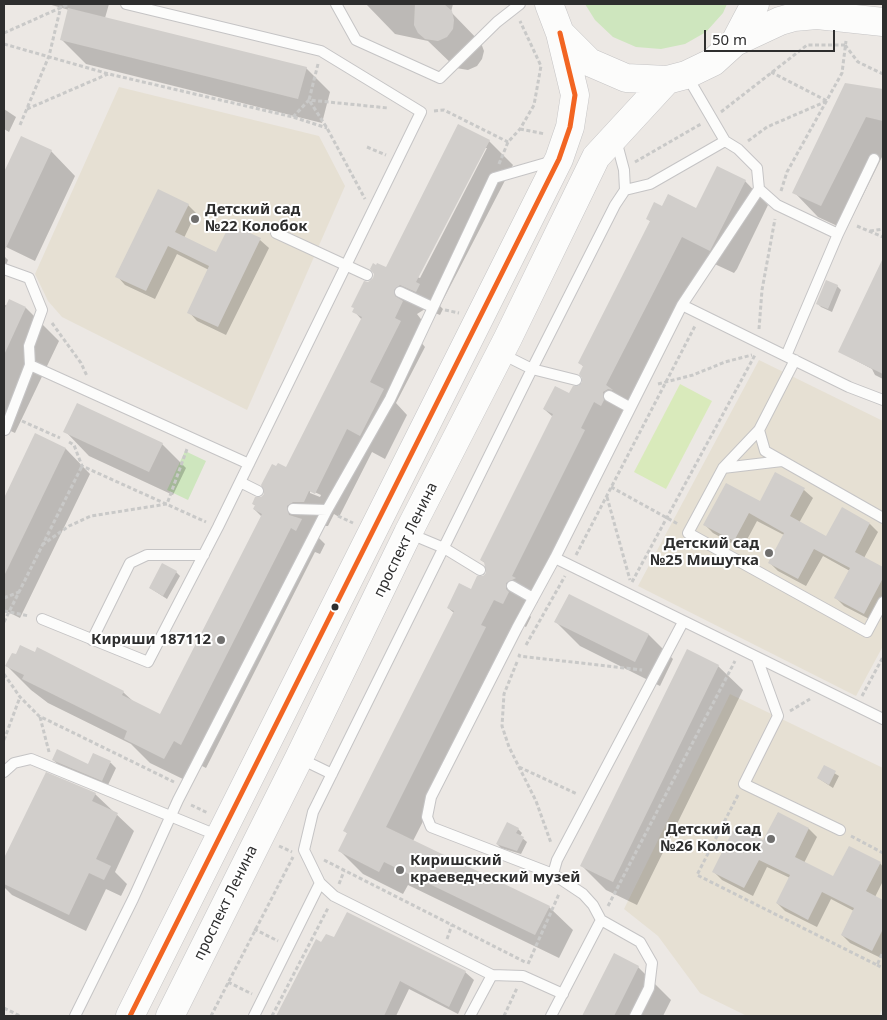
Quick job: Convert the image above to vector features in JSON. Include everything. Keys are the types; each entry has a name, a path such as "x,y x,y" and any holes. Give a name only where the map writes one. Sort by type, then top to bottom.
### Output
{"street":[{"path":"130,1016 559,159 570,126 574,94 560,32 549,4"},
{"path":"735,42 755,4"},
{"path":"560,32 589,62 626,78 676,78 713,62 735,42 780,21 794,17 817,15 883,22"},
{"name":"проспект Ленина","path":"170,1016 299,758 408,533 501,353 596,156 676,78"}],"lane":[{"path":"42,619 148,662 204,556 348,266 421,112 321,51 126,4"},
{"path":"336,4 356,40 440,78 517,6"},
{"path":"635,1016 650,988 652,963 640,942 601,920 593,904 584,894 552,874 431,827 427,817 431,797 555,558 629,407 682,305 759,189 757,168 738,149 725,141 710,119 676,78"},
{"path":"562,994 523,976 492,975 334,896 320,883 304,850 313,812 532,369 615,205 625,190 624,170 615,136"},
{"path":"625,190 650,184 725,141"},
{"path":"75,1016 186,787 327,510 380,420 494,178 559,159"},
{"path":"874,159 838,234 790,358 759,430 723,468 688,533 867,632 883,602"},
{"path":"759,189 777,205 838,234"},
{"path":"276,234 367,275"},
{"path":"4,269 29,278 42,310 29,346 30,364 4,430"},
{"path":"400,292 432,307"},
{"path":"682,305 849,387 883,400"},
{"path":"501,353 532,369 576,380"},
{"path":"30,364 249,464"},
{"path":"609,396 629,407"},
{"path":"759,430 764,451 883,518"},
{"path":"723,468 782,461"},
{"path":"240,482 258,491"},
{"path":"293,509 327,510"},
{"path":"408,533 444,548 480,570"},
{"path":"92,640 130,563 147,556 204,556"},
{"path":"555,558 883,719"},
{"path":"512,586 533,598"},
{"path":"552,874 557,860 682,622"},
{"path":"757,658 778,716 744,784 840,830"},
{"path":"299,758 332,774"},
{"path":"4,772 22,760 31,759 53,770 220,836"},
{"path":"254,1016 320,883"},
{"path":"551,1016 601,920"},
{"path":"470,1016 492,975"}],"path":[{"path":"4,33 69,4"},
{"path":"20,125 49,56 62,6"},
{"path":"494,178 508,142 520,129 534,104 542,66 517,6"},
{"path":"4,44 109,74 293,117 327,128"},
{"path":"624,170 733,104 807,45 845,45"},
{"path":"845,45 858,62 883,74"},
{"path":"607,496 631,584 756,354 762,290 777,205 787,172 842,73 845,45"},
{"path":"293,117 309,100 321,51"},
{"path":"771,72 827,101"},
{"path":"26,110 109,74"},
{"path":"309,100 421,112 444,110 508,142"},
{"path":"309,100 327,128 372,214"},
{"path":"738,149 767,126 827,101"},
{"path":"367,147 398,161"},
{"path":"845,221 883,237"},
{"path":"869,231 883,229"},
{"path":"42,310 81,363 96,394"},
{"path":"557,860 536,801 518,767 502,726 504,694 519,656 571,566 702,314"},
{"path":"640,387 694,375 725,362 773,349"},
{"path":"10,416 60,438"},
{"path":"167,504 192,438"},
{"path":"69,442 74,445 82,466 218,527"},
{"path":"4,622 82,466"},
{"path":"593,482 611,487 689,530"},
{"path":"42,545 69,526 91,516 167,504"},
{"path":"4,598 19,592"},
{"path":"4,611 42,619"},
{"path":"517,628 519,656"},
{"path":"601,920 741,650"},
{"path":"519,656 656,672"},
{"path":"857,706 883,657"},
{"path":"4,674 20,697 40,716 186,787"},
{"path":"778,716 825,691"},
{"path":"4,740 20,697"},
{"path":"40,716 53,770"},
{"path":"518,767 589,799"},
{"path":"744,784 697,875 883,968"},
{"path":"840,830 883,853"},
{"path":"211,1016 295,853 304,850 528,964"},
{"path":"272,1016 334,896 344,871"},
{"path":"504,1016 564,882"},
{"path":"877,965 883,952"},
{"path":"4,1008 20,1016"}],"shaded area":[{"name":"Детский сад №22 Колобок","path":"119,87 319,136 345,186 247,410 62,317 48,301 35,274"},
{"name":"Детский сад №25 Мишутка","path":"759,360 883,421 883,646 856,696 638,586"},
{"name":"Детский сад №26 Колосок","path":"730,694 883,768 883,1007 879,1016 747,1016 700,993 658,936 624,909"}],"green space":[{"path":"585,4 727,4 723,13 706,32 685,44 661,49 636,47 613,37 595,20"},
{"path":"680,384 712,401 666,489 634,472"},
{"path":"185,451 206,461 188,500 167,490"}],"building":[{"path":"415,4 444,4 452,11 453,29 447,37 438,41 425,39 418,33 414,25"},
{"path":"68,8 307,67 298,99 60,40"},
{"path":"845,83 883,89 883,121 866,117 821,206 792,193"},
{"path":"458,124 490,140 416,282 420,284 416,292 400,285 394,290 395,296 403,301 395,318 401,321 370,382 384,389 360,436 347,429 315,494 309,491 304,502 293,502 287,506 289,515 302,519 296,531 291,528 181,745 174,741 164,759 124,739 127,731 22,679 24,675 5,666 12,653 16,654 20,645 35,652 37,647 124,691 122,695 160,714 262,514 253,509 255,505 252,504 255,497 261,497 264,494 261,485 272,464 276,466 278,463 286,467 362,317 352,312 354,308 351,307 364,281 368,282 373,278 374,274 370,269 373,263 386,267"},
{"path":"21,136 52,150 4,252 4,172"},
{"path":"717,166 746,180 710,251 682,237 606,385 613,390 608,389 603,392 604,400 601,406 594,402 581,428 585,430 512,576 516,578 506,583 506,589 509,592 503,604 494,600 481,625 486,627 386,827 550,906 535,935 384,862 379,872 338,851 347,833 343,831 454,611 447,608 459,583 471,589 477,576 483,576 486,573 484,562 480,560 553,414 543,409 555,386 569,393 573,386 578,386 582,382 579,374 583,366 578,363 650,221 646,219 654,202 662,206 668,194 696,208"},
{"path":"158,189 189,204 175,232 216,252 230,224 261,238 218,327 187,313 209,266 168,246 146,291 115,277"},
{"path":"883,258 883,374 838,352"},
{"path":"826,280 838,285 828,309 816,304"},
{"path":"9,299 26,307 4,355 4,310"},
{"path":"77,403 163,443 149,472 63,432"},
{"path":"35,433 66,448 4,576 4,498"},
{"path":"775,472 805,488 790,516 826,536 842,507 870,523 855,552 883,567 883,578 864,614 834,598 850,568 814,549 798,579 768,563 784,533 749,513 734,541 703,525 726,483 760,501"},
{"path":"162,563 177,571 163,596 149,588"},
{"path":"569,594 649,634 635,662 554,622"},
{"path":"687,649 719,665 613,882 580,866"},
{"path":"57,749 88,764 93,753 111,761 102,781 52,760"},
{"path":"824,765 836,771 829,785 817,778"},
{"path":"46,772 96,793 92,801 118,813 96,859 111,866 104,880 89,873 69,915 4,884 4,858"},
{"path":"778,812 809,828 795,857 833,876 849,846 881,862 866,891 883,900 883,929 872,951 841,935 854,908 822,892 808,920 776,903 790,875 759,860 744,888 712,872 735,826 763,840"},
{"path":"507,822 519,828 516,833 524,837 517,851 496,844"},
{"path":"347,912 466,971 449,1007 400,981 384,1016 276,1016 316,939 321,942 326,934 334,937"},
{"path":"614,953 639,966 614,1016 582,1016"}],"transit line":[{"path":"130,1016 559,159 570,127 575,95 560,33"}],"place":[{"name":"Детский сад №22 Колобок","path":"195,219"},
{"name":"Детский сад №25 Мишутка","path":"769,553"},
{"name":"Кириши 187112","path":"221,640"},
{"name":"Детский сад №26 Колосок","path":"771,839"},
{"name":"Киришский краеведческий музей","path":"400,870"}]}
